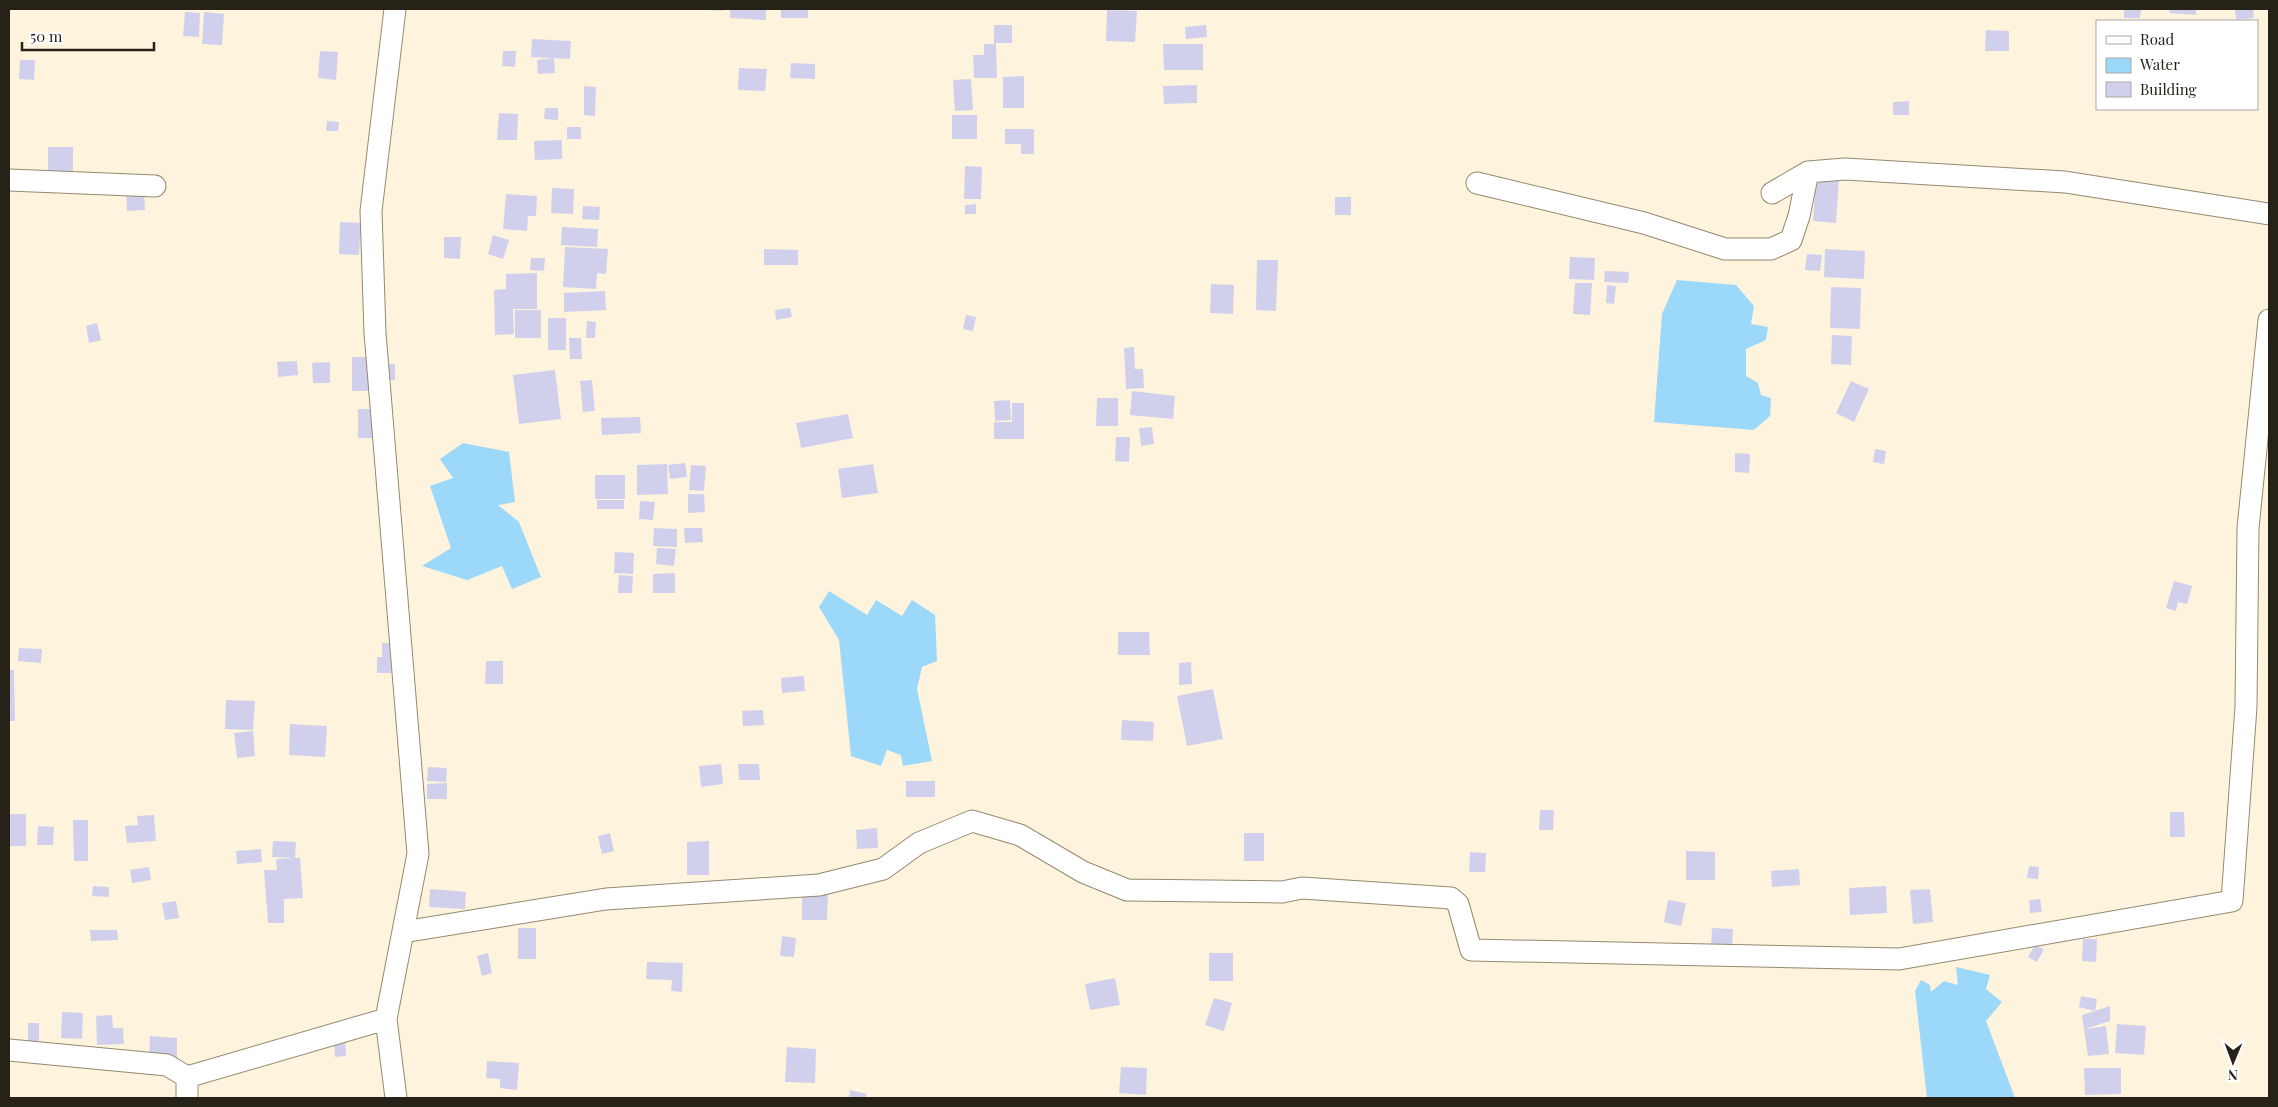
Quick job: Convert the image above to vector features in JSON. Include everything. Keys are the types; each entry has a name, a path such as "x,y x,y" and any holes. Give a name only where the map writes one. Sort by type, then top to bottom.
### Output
{"street":[{"path":"395,9 371,211 375,333 418,854 386,1019 396,1098"},
{"path":"1772,193 1808,172 1845,169 2065,182 2269,214"},
{"path":"1477,183 1644,222 1725,249 1771,250 1791,240 1799,216 1808,172"},
{"path":"9,180 156,186"},
{"path":"403,932 606,899 819,885 883,869 918,843 972,821 1020,835 1083,872 1127,890 1282,892 1302,888 1451,898 1458,904 1471,950 1898,959 2232,901 2246,707 2248,528 2269,320"},
{"path":"9,1050 167,1066 186,1077 386,1019"},
{"path":"186,1077 187,1098"}],"water":[{"path":"1677,280 1736,285 1754,306 1751,324 1768,327 1766,340 1746,349 1746,376 1758,383 1761,395 1771,398 1770,416 1754,430 1654,422 1662,314"},
{"path":"463,443 509,452 515,502 498,505 519,522 541,577 512,589 502,566 467,580 422,566 451,548 430,486 453,478 440,459"},
{"path":"829,591 867,615 876,600 902,616 912,600 935,615 937,661 922,667 917,689 932,761 903,766 901,755 887,750 881,766 851,756 839,640 819,607"},
{"path":"1956,967 1990,975 1986,989 2002,1002 1986,1021 2015,1098 1927,1098 1915,991 1921,980 1930,985 1931,992 1944,981 1958,985"}],"building":[{"path":"723,9 723,11 707,10"},
{"path":"730,9 766,9 766,20 730,18"},
{"path":"781,9 808,9 808,18 781,18"},
{"path":"2124,9 2141,9 2140,18 2124,18"},
{"path":"2170,9 2196,9 2196,15 2169,13"},
{"path":"2235,9 2253,9 2254,18 2236,20"},
{"path":"1107,10 1137,11 1135,42 1106,41"},
{"path":"185,12 200,13 199,37 183,36"},
{"path":"204,12 224,14 222,45 202,44"},
{"path":"994,25 1012,25 1012,43 996,43 997,78 974,78 973,55 984,55 984,44 994,44"},
{"path":"1206,25 1207,37 1186,39 1185,27"},
{"path":"1986,30 2009,31 2009,51 1985,51"},
{"path":"532,39 571,41 570,59 531,57"},
{"path":"1163,44 1203,44 1203,70 1164,70"},
{"path":"320,51 338,52 336,80 318,78"},
{"path":"503,51 516,51 515,67 502,66"},
{"path":"554,58 555,73 538,74 537,60"},
{"path":"20,60 35,60 34,80 19,79"},
{"path":"791,63 815,64 815,79 790,78"},
{"path":"739,68 767,69 765,91 738,90"},
{"path":"1024,76 1024,108 1003,108 1003,77"},
{"path":"971,79 973,110 955,111 953,80"},
{"path":"1197,85 1197,103 1164,104 1163,86"},
{"path":"584,86 596,87 595,116 584,115"},
{"path":"1909,101 1909,115 1893,115 1893,102"},
{"path":"545,108 558,108 558,120 544,119"},
{"path":"499,113 518,114 517,140 497,140"},
{"path":"952,115 977,115 977,139 952,139"},
{"path":"327,121 339,122 338,131 326,131"},
{"path":"567,127 581,127 581,139 567,139"},
{"path":"1005,129 1034,129 1034,154 1021,154 1021,144 1005,144"},
{"path":"562,140 562,159 535,160 534,141"},
{"path":"48,147 73,147 73,172 48,172"},
{"path":"965,166 982,167 981,199 964,199"},
{"path":"1816,176 1839,178 1836,223 1813,221"},
{"path":"552,188 574,189 573,214 551,213"},
{"path":"144,190 145,210 127,211 126,191"},
{"path":"506,194 537,196 536,216 528,216 527,231 503,229"},
{"path":"1335,197 1351,197 1351,215 1335,215"},
{"path":"976,204 976,214 965,214 965,205"},
{"path":"583,206 600,207 599,220 582,219"},
{"path":"340,222 361,223 359,255 339,254"},
{"path":"562,227 598,229 597,247 561,245"},
{"path":"493,235 509,240 503,259 488,254"},
{"path":"444,237 461,237 460,259 444,258"},
{"path":"565,247 608,249 606,274 597,273 596,289 563,287"},
{"path":"764,249 798,250 798,265 764,265"},
{"path":"1825,249 1865,251 1864,279 1824,277"},
{"path":"1807,254 1822,255 1820,271 1805,270"},
{"path":"1570,257 1595,258 1594,280 1569,279"},
{"path":"531,258 545,258 544,271 530,270"},
{"path":"1257,260 1278,260 1276,311 1256,310"},
{"path":"1605,271 1629,272 1628,283 1604,282"},
{"path":"537,273 537,309 513,309 514,334 495,335 494,290 506,289 506,274"},
{"path":"1575,283 1592,283 1590,315 1573,314"},
{"path":"1211,284 1234,285 1233,314 1210,313"},
{"path":"1607,285 1616,286 1614,304 1606,303"},
{"path":"1831,287 1861,288 1860,329 1830,328"},
{"path":"605,291 606,310 564,312 564,293"},
{"path":"790,308 792,317 776,320 775,310"},
{"path":"515,310 541,310 541,338 515,338"},
{"path":"966,315 976,317 973,331 963,329"},
{"path":"548,318 566,318 566,350 548,350"},
{"path":"587,321 596,322 595,338 586,338"},
{"path":"97,323 101,340 89,343 86,326"},
{"path":"1832,335 1852,336 1851,365 1831,364"},
{"path":"569,338 581,338 582,359 570,359"},
{"path":"1134,347 1135,369 1143,369 1144,388 1126,389 1124,348"},
{"path":"352,357 368,357 368,391 352,391"},
{"path":"297,361 298,375 278,377 277,362"},
{"path":"330,362 330,383 313,383 312,363"},
{"path":"383,364 395,364 395,380 383,380"},
{"path":"555,370 561,419 519,424 513,375"},
{"path":"592,380 595,411 583,412 580,381"},
{"path":"1851,381 1869,389 1854,422 1836,413"},
{"path":"1132,391 1175,396 1173,419 1130,415"},
{"path":"1097,398 1118,398 1118,426 1096,426"},
{"path":"1010,400 1011,420 995,421 994,401"},
{"path":"1012,403 1024,403 1024,439 994,439 994,422 1012,422"},
{"path":"358,409 377,409 377,438 358,438"},
{"path":"848,414 853,438 801,448 796,423"},
{"path":"640,417 641,433 602,435 601,418"},
{"path":"1152,427 1154,444 1141,446 1139,428"},
{"path":"1116,437 1130,437 1129,462 1115,461"},
{"path":"1875,449 1886,451 1884,464 1873,462"},
{"path":"1735,453 1750,454 1749,473 1735,472"},
{"path":"685,463 687,477 670,479 668,465"},
{"path":"667,464 668,494 637,495 637,465"},
{"path":"873,464 878,493 842,498 838,469"},
{"path":"691,465 706,466 704,491 689,490"},
{"path":"595,475 625,475 625,499 595,499"},
{"path":"688,494 704,494 705,512 688,513"},
{"path":"597,500 624,500 624,509 597,509"},
{"path":"640,501 655,502 653,520 639,519"},
{"path":"654,528 677,529 677,547 653,546"},
{"path":"684,528 702,528 703,542 685,543"},
{"path":"657,548 676,549 674,566 656,564"},
{"path":"615,552 634,553 633,574 614,573"},
{"path":"675,573 675,593 653,593 653,574"},
{"path":"619,575 633,576 632,593 618,593"},
{"path":"2174,581 2192,586 2187,604 2178,602 2176,611 2166,608"},
{"path":"1118,632 1149,632 1150,655 1118,655"},
{"path":"382,643 391,643 391,673 377,673 377,657 382,657"},
{"path":"19,648 42,649 41,663 18,661"},
{"path":"486,661 503,661 503,684 485,684"},
{"path":"1191,662 1192,684 1179,685 1179,663"},
{"path":"9,670 14,670 15,721 9,721"},
{"path":"804,676 805,691 782,693 781,678"},
{"path":"1213,689 1223,739 1187,746 1177,696"},
{"path":"226,700 255,701 253,730 225,729"},
{"path":"763,710 764,725 743,726 742,711"},
{"path":"1122,720 1154,722 1153,741 1121,740"},
{"path":"290,724 327,726 325,757 289,755"},
{"path":"253,731 255,756 237,758 234,733"},
{"path":"721,764 723,784 701,787 699,766"},
{"path":"738,764 759,764 760,780 739,780"},
{"path":"428,767 447,768 446,782 427,781"},
{"path":"906,781 935,781 935,797 906,797"},
{"path":"447,783 447,799 427,799 427,784"},
{"path":"1540,810 1554,810 1553,830 1539,830"},
{"path":"2170,812 2184,812 2185,837 2170,837"},
{"path":"9,814 26,814 26,846 9,846"},
{"path":"154,815 156,841 127,843 125,826 138,825 137,816"},
{"path":"73,820 88,820 88,861 74,861"},
{"path":"38,826 54,827 53,845 37,845"},
{"path":"877,828 878,848 857,849 856,830"},
{"path":"610,833 614,851 602,854 598,836"},
{"path":"1244,833 1264,833 1264,861 1244,861"},
{"path":"273,841 296,842 295,858 272,857"},
{"path":"709,841 709,875 687,875 687,842"},
{"path":"261,849 262,862 237,864 236,851"},
{"path":"1686,851 1715,852 1715,880 1686,880"},
{"path":"1470,852 1486,853 1485,872 1469,872"},
{"path":"300,858 303,898 284,899 284,923 268,923 264,870 277,870 276,859"},
{"path":"2029,866 2039,867 2038,879 2027,878"},
{"path":"149,867 151,880 132,883 130,870"},
{"path":"1799,869 1800,885 1772,887 1771,871"},
{"path":"93,886 109,887 109,897 92,896"},
{"path":"1886,886 1887,913 1850,915 1849,888"},
{"path":"430,889 466,892 465,909 429,907"},
{"path":"1930,889 1933,922 1913,924 1910,890"},
{"path":"802,894 828,895 827,920 802,920"},
{"path":"2040,899 2042,912 2030,913 2029,900"},
{"path":"1668,900 1686,903 1681,926 1664,922"},
{"path":"176,901 179,918 165,920 162,903"},
{"path":"518,928 536,928 536,959 518,959"},
{"path":"1712,928 1733,929 1732,951 1711,949"},
{"path":"90,930 117,930 118,940 91,941"},
{"path":"782,936 796,938 794,957 780,956"},
{"path":"2083,939 2097,939 2096,962 2082,961"},
{"path":"2035,945 2044,949 2037,962 2028,957"},
{"path":"488,953 492,973 482,976 477,956"},
{"path":"1209,953 1233,953 1233,981 1209,981"},
{"path":"647,962 683,963 682,992 671,991 672,980 646,979"},
{"path":"1115,978 1120,1005 1090,1010 1085,984"},
{"path":"2081,996 2097,999 2095,1011 2079,1007"},
{"path":"1214,998 1232,1003 1224,1031 1205,1025"},
{"path":"2110,1006 2110,1021 2085,1029 2106,1026 2109,1054 2088,1056 2082,1015"},
{"path":"62,1012 83,1013 82,1039 61,1038"},
{"path":"112,1015 113,1028 123,1028 124,1044 97,1045 96,1016"},
{"path":"28,1023 39,1023 39,1041 28,1041"},
{"path":"2117,1024 2146,1026 2144,1055 2115,1053"},
{"path":"150,1036 177,1038 177,1058 149,1057"},
{"path":"345,1038 346,1056 335,1057 334,1039"},
{"path":"787,1047 816,1049 815,1083 785,1082"},
{"path":"487,1061 519,1063 517,1090 500,1088 500,1079 486,1078"},
{"path":"1121,1067 1147,1068 1146,1095 1119,1093"},
{"path":"2084,1068 2121,1068 2121,1094 2085,1095"},
{"path":"850,1090 867,1094 866,1098 849,1098"}]}
